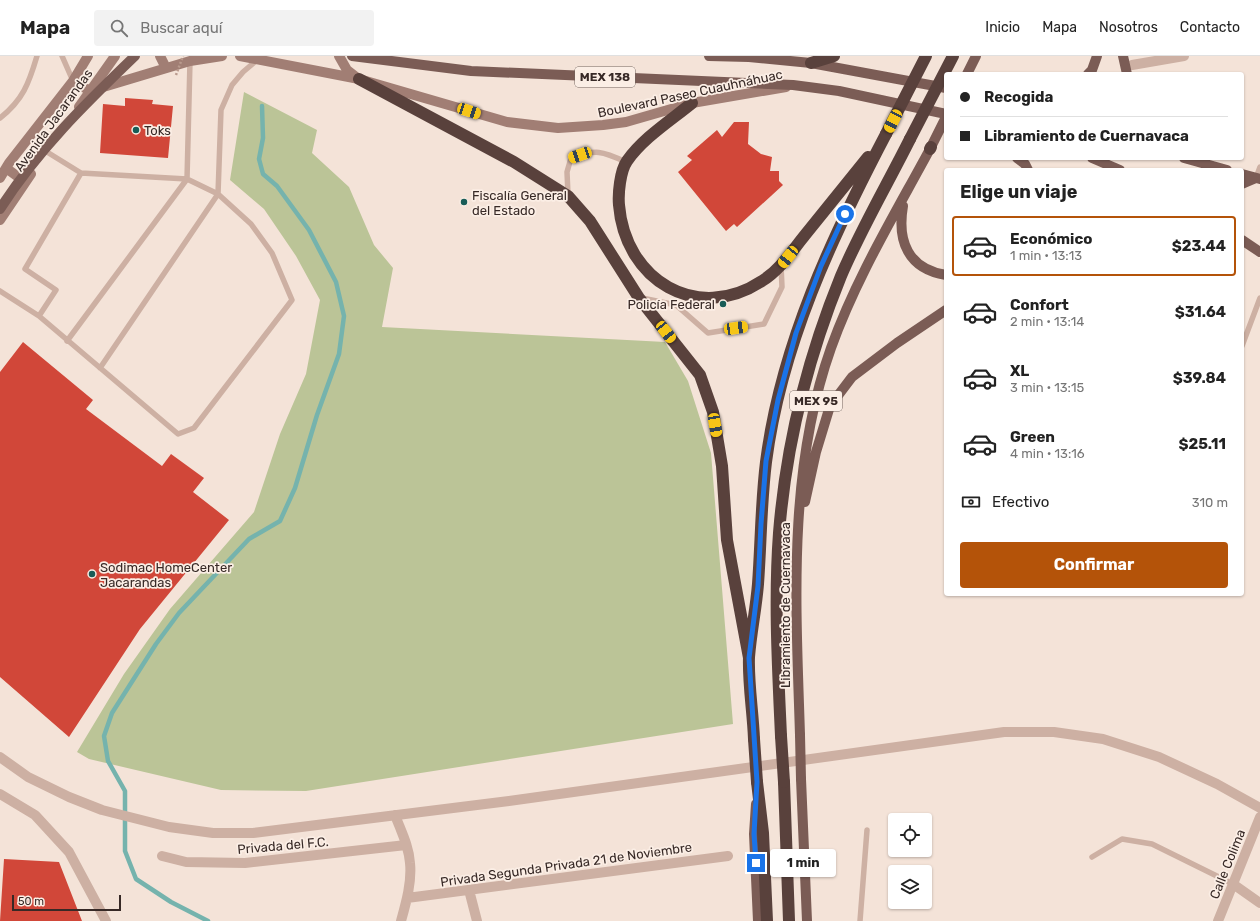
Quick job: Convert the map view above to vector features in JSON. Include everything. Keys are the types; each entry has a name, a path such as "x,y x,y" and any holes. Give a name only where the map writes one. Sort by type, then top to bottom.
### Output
{"highway":[{"path":"811,63 834,56"},
{"name":"MEX 95","path":"767,921 763,833 757,782 749,658 758,586 766,461 778,400 796,333 821,266 857,188 926,56"},
{"name":"MEX 95","path":"945,72 953,56"},
{"name":"MEX 95","path":"789,921 784,782 780,736 777,596 779,533 788,465 799,404 815,348 841,275 884,188 944,74"},
{"path":"359,79 514,162 568,196 590,221 639,298 700,375 713,412 722,466 727,540 749,658"},
{"path":"692,103 644,142 626,162 618,193 620,218 628,244 645,270 666,288 692,297 715,298 739,292 762,281 781,265 886,134"}],"main road":[{"name":"Avenida Jacarandas","path":"0,178 6,168 73,81 88,56"},
{"name":"Avenida Jacarandas","path":"0,220 25,182 115,56"},
{"path":"0,208 38,156 58,132 135,56"},
{"path":"160,56 166,68"},
{"path":"73,81 90,91 166,68 187,59 222,56"},
{"name":"Boulevard Paseo Cuauhnáhuac","path":"240,56 359,79 488,117 532,126 558,128 626,122 692,103 793,85"},
{"path":"339,56 347,70 359,79"},
{"name":"Boulevard Paseo Cuauhnáhuac","path":"352,56 471,71 793,85 839,92 944,116"},
{"name":"Boulevard Paseo Cuauhnáhuac","path":"709,56 746,56 811,63 944,88"},
{"path":"968,72 976,56"},
{"path":"1090,72 1097,56"},
{"path":"1123,56 1129,70"},
{"name":"Libramiento de Cuernavaca","path":"807,921 796,633 798,535 803,466 814,409 831,348 858,280 931,148 944,120"},
{"path":"1020,160 1025,164 1027,168"},
{"path":"1097,160 1115,168"},
{"path":"1191,160 1220,168"},
{"path":"6,168 25,182"},
{"path":"1244,174 1258,178"},
{"path":"1244,183 1258,178"},
{"path":"904,198 900,223 904,243 916,263 931,272 944,275"},
{"path":"1244,243 1260,252"},
{"path":"798,535 816,452 830,406 852,377 897,343 944,311"},
{"name":"MEX 95","path":"757,782 754,834 758,921"}],"street":[{"path":"1129,70 1184,56"},
{"path":"0,757 28,777 69,797 102,810 169,826 213,833 253,833 394,816 1004,732 1054,732 1103,739 1159,758 1217,784 1260,808"},
{"path":"0,794 35,815 69,852 106,921"},
{"path":"394,816 406,845 410,863 407,898 401,921"},
{"name":"Calle Colima","path":"1218,921 1260,817"},
{"name":"Privada del F.C.","path":"162,856 186,862 245,863 406,845"},
{"name":"Privada Segunda Privada 21 de Noviembre","path":"407,898 728,856"},
{"path":"1233,884 1260,903"},
{"path":"469,890 477,921"}],"lane":[{"path":"0,118 17,102 28,86 37,56"},
{"path":"62,56 73,81"},
{"path":"67,340 187,179 187,59"},
{"path":"100,368 218,194 221,110 232,85 243,72 257,60"},
{"path":"0,291 39,316 178,434 194,428 292,300 272,253 251,224 218,194 187,179 81,173 47,152"},
{"path":"568,196 566,172 571,158 590,152 607,153 626,162"},
{"path":"1258,178 1260,167"},
{"path":"39,316 56,290 25,269 81,173"},
{"path":"639,298 676,305 708,333 764,324 782,287 781,265"},
{"path":"1244,341 1260,298"},
{"path":"860,921 867,830"},
{"path":"1092,857 1122,839 1152,844 1233,884"}],"path":[{"path":"176,75 187,59"}],"green space":[{"path":"244,92 317,130 312,153 349,187 374,245 393,268 382,327 665,342 688,381 711,453 733,724 306,791 221,790 89,759 77,752 124,674 170,609 254,512 280,434 306,374 320,300 296,256 264,209 230,180"}],"building":[{"name":"Toks","path":"125,98 153,100 152,104 173,106 168,158 100,153 103,104 125,106"},
{"path":"734,122 749,122 748,144 761,154 772,157 770,171 779,171 779,181 783,185 737,227 734,224 726,231 678,172 692,160 687,156 717,130 722,137"},
{"name":"Sodimac HomeCenter Jacarandas","path":"23,342 93,400 86,409 162,466 171,454 204,478 193,492 229,520 140,629 69,737 0,677 0,372"},
{"path":"4,859 59,862 82,921 0,921"}],"waterway":[{"path":"208,921 171,902 136,879 125,851 125,791 108,761 104,736 112,713 156,644 179,613 249,539 280,521 295,488 317,415 339,354 344,316 336,282 309,230 277,186 263,174 259,159 263,138 262,106"}],"place":[{"name":"Toks","path":"136,130"},
{"name":"Fiscalía General del Estado","path":"464,202"},
{"name":"Policía Federal","path":"723,304"},
{"name":"Sodimac HomeCenter Jacarandas","path":"92,574"}],"route":[{"path":"756,863 754,834 757,782 749,658 758,586 766,461 778,400 796,333 821,266 845,214"}]}
